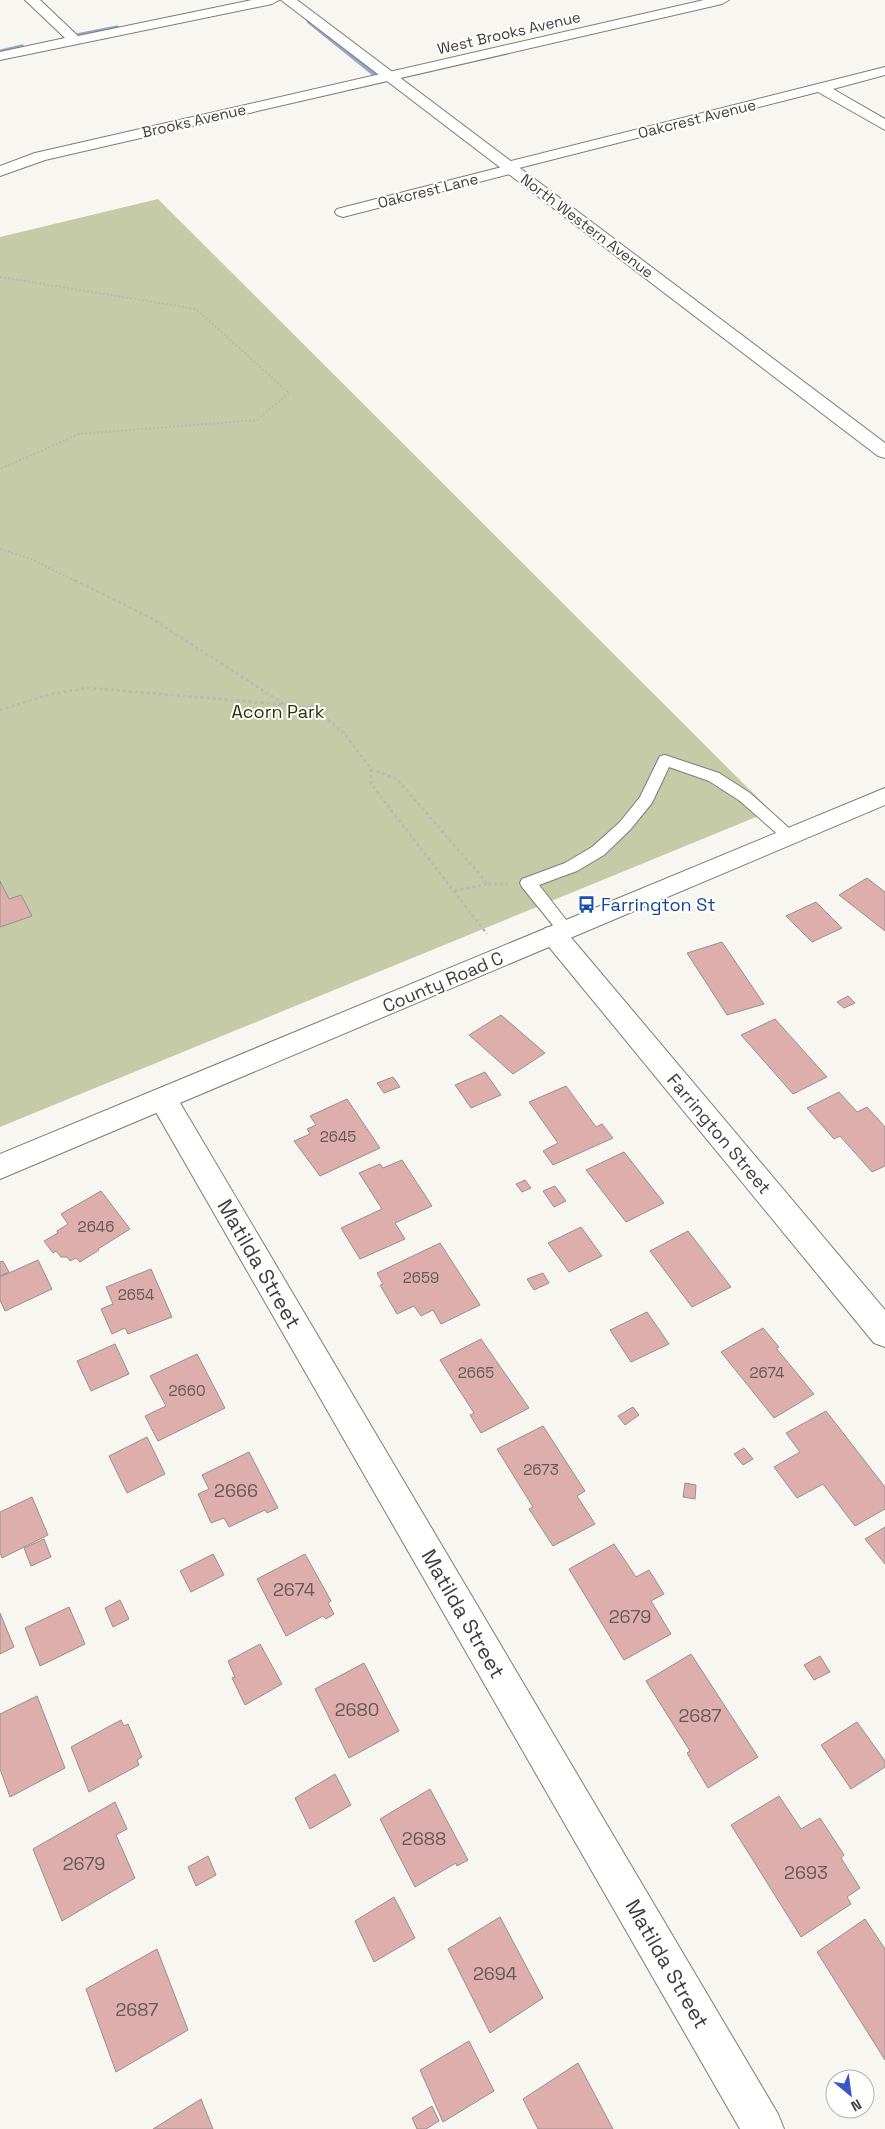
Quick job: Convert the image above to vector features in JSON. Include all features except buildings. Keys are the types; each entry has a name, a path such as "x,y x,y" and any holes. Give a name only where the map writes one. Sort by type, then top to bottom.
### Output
{"street":[{"path":"32,0 75,40"},
{"path":"0,56 272,0"},
{"name":"North Western Avenue","path":"288,0 885,452"},
{"name":"West Brooks Avenue","path":"390,76 722,0"},
{"name":"Oakcrest Avenue","path":"510,168 885,71"},
{"name":"Brooks Avenue","path":"0,171 40,156 390,76"},
{"path":"820,87 885,125"},
{"name":"Oakcrest Lane","path":"343,212 510,168"},
{"name":"County Road C","path":"0,1167 885,796"},
{"name":"Farrington Street","path":"560,933 885,1333"},
{"name":"Matilda Street","path":"163,1098 763,2129"}],"lane":[{"path":"560,933 528,883 571,868 625,826 647,799 666,760 714,777 745,797 790,836"}],"path":[{"path":"0,277 196,309 289,393 257,420 79,434 0,469"},
{"path":"0,549 31,559 151,618 286,705"},
{"path":"0,710 51,694 89,688 312,707 344,733 371,770 397,779 488,884 454,891"},
{"path":"371,770 371,784 487,934"}],"green space":[{"name":"Acorn Park","path":"158,199 771,811 0,1127 0,237"}],"waterway":[{"path":"309,21 376,75 389,72"},
{"path":"66,38 117,28"},
{"path":"0,52 22,47"}],"place":[{"name":"Farrington St","path":"587,905"}]}
